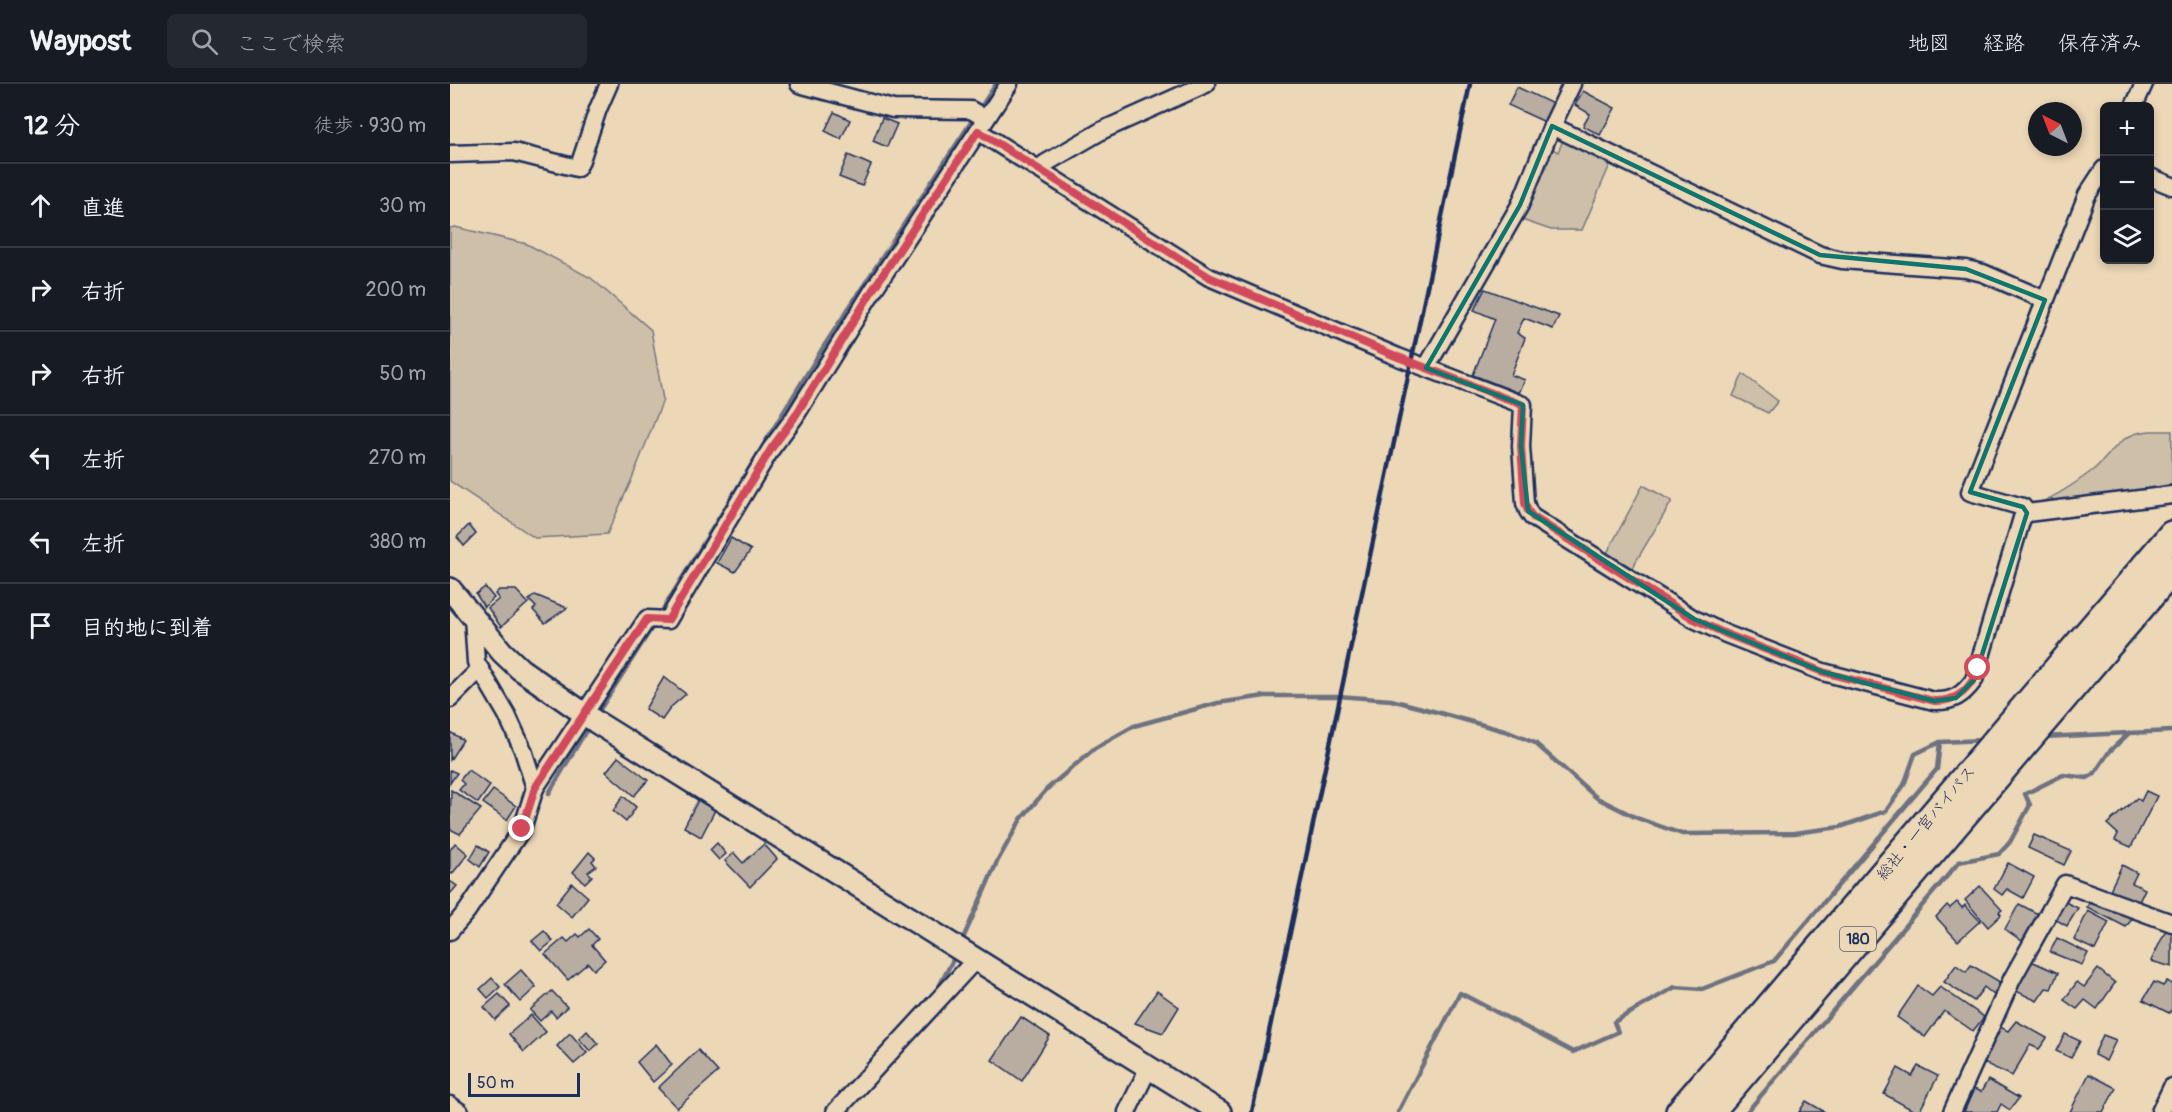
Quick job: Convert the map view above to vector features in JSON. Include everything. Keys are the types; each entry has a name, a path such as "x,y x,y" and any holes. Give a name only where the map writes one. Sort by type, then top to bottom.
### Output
{"highway":[{"name":"総社・一宮バイパス","path":"1680,1112 2172,535"},
{"name":"総社・一宮バイパス","path":"1710,1112 2172,570"}],"street":[{"path":"450,154 514,152 577,168 609,84"},
{"path":"799,84 893,109 979,119 1038,169 1209,277 1426,368 1523,405 1521,446 1525,503 1533,517 1694,619 1823,672 1896,693 1943,702 1956,698 1974,681 2022,518 2027,513 2172,495"},
{"path":"450,931 467,911 522,829 535,788 589,717 647,619 668,620 771,449 794,418 979,119 1009,84"},
{"path":"1038,169 1103,130 1206,84"},
{"path":"1426,368 1520,205 1572,84"},
{"path":"2136,102 2144,84"},
{"path":"1552,126 1820,255 1842,260 1966,269 1983,273 2045,300"},
{"path":"2027,513 2023,507 1970,492 2087,195 2100,175"},
{"path":"2154,179 2172,186"},
{"path":"450,589 520,669 589,717 1220,1112"},
{"path":"473,616 476,662 507,715 523,750 535,788"},
{"path":"450,699 480,669"},
{"path":"1952,1112 2012,979 2065,884 2172,923"},
{"path":"835,1112 974,957"},
{"path":"1127,1112 1149,1067"},
{"path":"2160,1112 2172,1087"},
{"path":"450,1105 460,1112"}],"highlighted area":[{"path":"1552,126 1820,255 1966,269 2045,300 1970,492 2023,507 2027,513 1974,680 1956,698 1934,701 1823,672 1694,619 1528,511 1521,446 1523,405 1426,368 1520,205"}],"shaded area":[{"path":"1564,138 1612,160 1582,230 1551,230 1519,219 1551,148 1558,152"},
{"path":"455,227 527,244 591,278 651,330 663,400 607,534 535,538 450,481 450,228"},
{"path":"1743,374 1778,401 1768,413 1733,396"},
{"path":"2150,431 2172,431 2172,484 2141,490 2137,493 2036,504 2073,485 2130,436"},
{"path":"1643,485 1672,501 1632,568 1607,553"}],"building":[{"path":"1517,87 1553,104 1545,122 1508,105"},
{"path":"1583,91 1615,108 1600,135 1583,126 1590,114 1575,105"},
{"path":"834,112 850,120 841,139 825,131"},
{"path":"882,118 897,124 887,147 873,141"},
{"path":"848,155 871,165 862,186 839,177"},
{"path":"1485,289 1559,316 1553,329 1524,318 1517,333 1525,338 1511,375 1525,380 1519,393 1473,375 1495,319 1474,310"},
{"path":"469,525 476,534 464,546 457,537"},
{"path":"731,538 751,550 735,572 717,563"},
{"path":"485,587 494,598 484,607 476,594"},
{"path":"499,590 516,590 528,603 501,627 488,608 499,599 495,594"},
{"path":"535,595 567,608 545,623 533,610 536,607 529,600"},
{"path":"664,677 686,694 671,707 662,720 645,709"},
{"path":"450,732 463,740 450,760"},
{"path":"618,757 648,780 634,796 606,772"},
{"path":"450,770 457,773 450,783"},
{"path":"468,770 490,786 478,803 459,790 464,784 460,780"},
{"path":"451,790 481,809 460,834 450,829"},
{"path":"493,790 516,806 507,820 483,803"},
{"path":"2146,791 2157,796 2131,847 2115,840 2118,834 2107,824 2137,798 2141,801"},
{"path":"623,796 636,807 626,822 613,811"},
{"path":"698,800 715,810 701,837 684,827"},
{"path":"2034,835 2071,851 2064,865 2028,848"},
{"path":"455,843 468,854 452,874 450,873 450,850"},
{"path":"717,843 726,854 719,860 710,850"},
{"path":"764,844 777,859 750,887 725,861 734,853 743,863"},
{"path":"478,845 489,852 480,867 470,859"},
{"path":"589,852 595,858 592,861 596,866 588,872 592,876 585,883 573,872"},
{"path":"2008,863 2034,877 2023,898 2007,889 2002,895 1994,889"},
{"path":"2122,865 2137,873 2132,883 2145,889 2137,906 2109,892"},
{"path":"450,881 457,886 451,893 450,892"},
{"path":"572,883 588,897 572,917 556,903"},
{"path":"1980,886 2002,910 1999,912 2001,915 1988,927 1965,900"},
{"path":"2093,897 2133,917 2126,927 2087,907"},
{"path":"2063,901 2078,908 2067,926 2053,918"},
{"path":"1957,902 1962,908 1965,905 1980,921 1958,941 1936,917 1947,905 1950,908"},
{"path":"2019,904 2038,914 2022,941 2005,929"},
{"path":"2088,911 2109,922 2095,950 2074,940"},
{"path":"2167,928 2172,929 2172,967 2151,961"},
{"path":"589,929 598,939 592,945 605,960 594,970 588,963 568,980 545,954 564,938 568,942 577,934 580,937"},
{"path":"544,931 553,941 541,951 532,941"},
{"path":"2057,938 2088,953 2082,965 2050,952"},
{"path":"2031,961 2058,973 2051,989 2046,988 2037,1001 2016,991"},
{"path":"1956,965 1966,972 1971,965 2000,982 1994,995 1984,987 1974,1001 1944,982"},
{"path":"2098,969 2115,983 2097,1009 2085,1000 2077,1009 2064,1000 2077,982 2084,987"},
{"path":"521,970 536,987 520,1002 505,984"},
{"path":"492,978 500,987 488,998 480,989"},
{"path":"2167,981 2172,984 2172,1009 2169,1013 2143,1000 2154,982 2163,986"},
{"path":"1918,986 1932,996 1940,987 1984,1017 1973,1031 1944,1011 1925,1037 1897,1017"},
{"path":"552,991 567,1007 556,1017 551,1011 540,1021 530,1010"},
{"path":"1157,991 1179,1007 1163,1033 1135,1023"},
{"path":"499,994 510,1006 495,1020 484,1007"},
{"path":"531,1015 546,1032 524,1052 509,1034"},
{"path":"1021,1017 1050,1036 1022,1081 992,1060"},
{"path":"2016,1021 2047,1038 2039,1049 2030,1045 2012,1076 1984,1063 2000,1027 2008,1031"},
{"path":"587,1031 598,1044 590,1051 579,1039"},
{"path":"570,1033 587,1053 574,1064 557,1046"},
{"path":"2065,1034 2080,1041 2071,1058 2056,1051"},
{"path":"2103,1035 2116,1040 2106,1061 2094,1055"},
{"path":"656,1044 672,1065 653,1082 637,1062"},
{"path":"698,1050 718,1072 677,1108 658,1088"},
{"path":"1918,1066 1938,1076 1919,1112 1916,1112 1884,1094 1898,1068 1912,1076"},
{"path":"2089,1074 2116,1088 2103,1112 2070,1112"},
{"path":"1988,1080 2019,1098 2010,1110 2001,1104 1997,1112 1964,1112 1974,1089 1981,1092"},
{"path":"1806,1101 1825,1112 1799,1112"}],"waterway":[{"path":"659,616 824,346 996,84"},
{"path":"597,714 655,623"},
{"path":"961,943 997,862 1021,819 1047,789 1095,748 1134,726 1218,703 1265,696 1337,696 1391,700 1508,732 1535,743 1597,798 1637,818 1682,834 1794,833 1840,827 1886,811 1904,785 1915,754 1940,742 1984,740"},
{"path":"549,793 590,724"},
{"path":"2043,737 2172,731"},
{"path":"1747,1112 1959,862 1999,854 2010,842 2030,805 2025,794 2063,775 2087,778 2094,774 2109,752 2129,733"},
{"path":"1398,1112 1460,993 1573,1052 1618,1032 1614,1022 1675,987 1702,989 1774,961 1937,769 1940,742"},
{"path":"935,994 956,954"}],"railway":[{"path":"1252,1112 1470,84"}],"route":[{"path":"522,829 535,788 647,619 668,620 771,449 794,418 872,291 978,131 1209,277 1398,357 1523,405 1521,446 1525,503 1528,511 1533,517 1694,619 1823,672 1896,693 1934,701 1943,702 1956,698 1968,689 1974,681 1978,668"}]}
